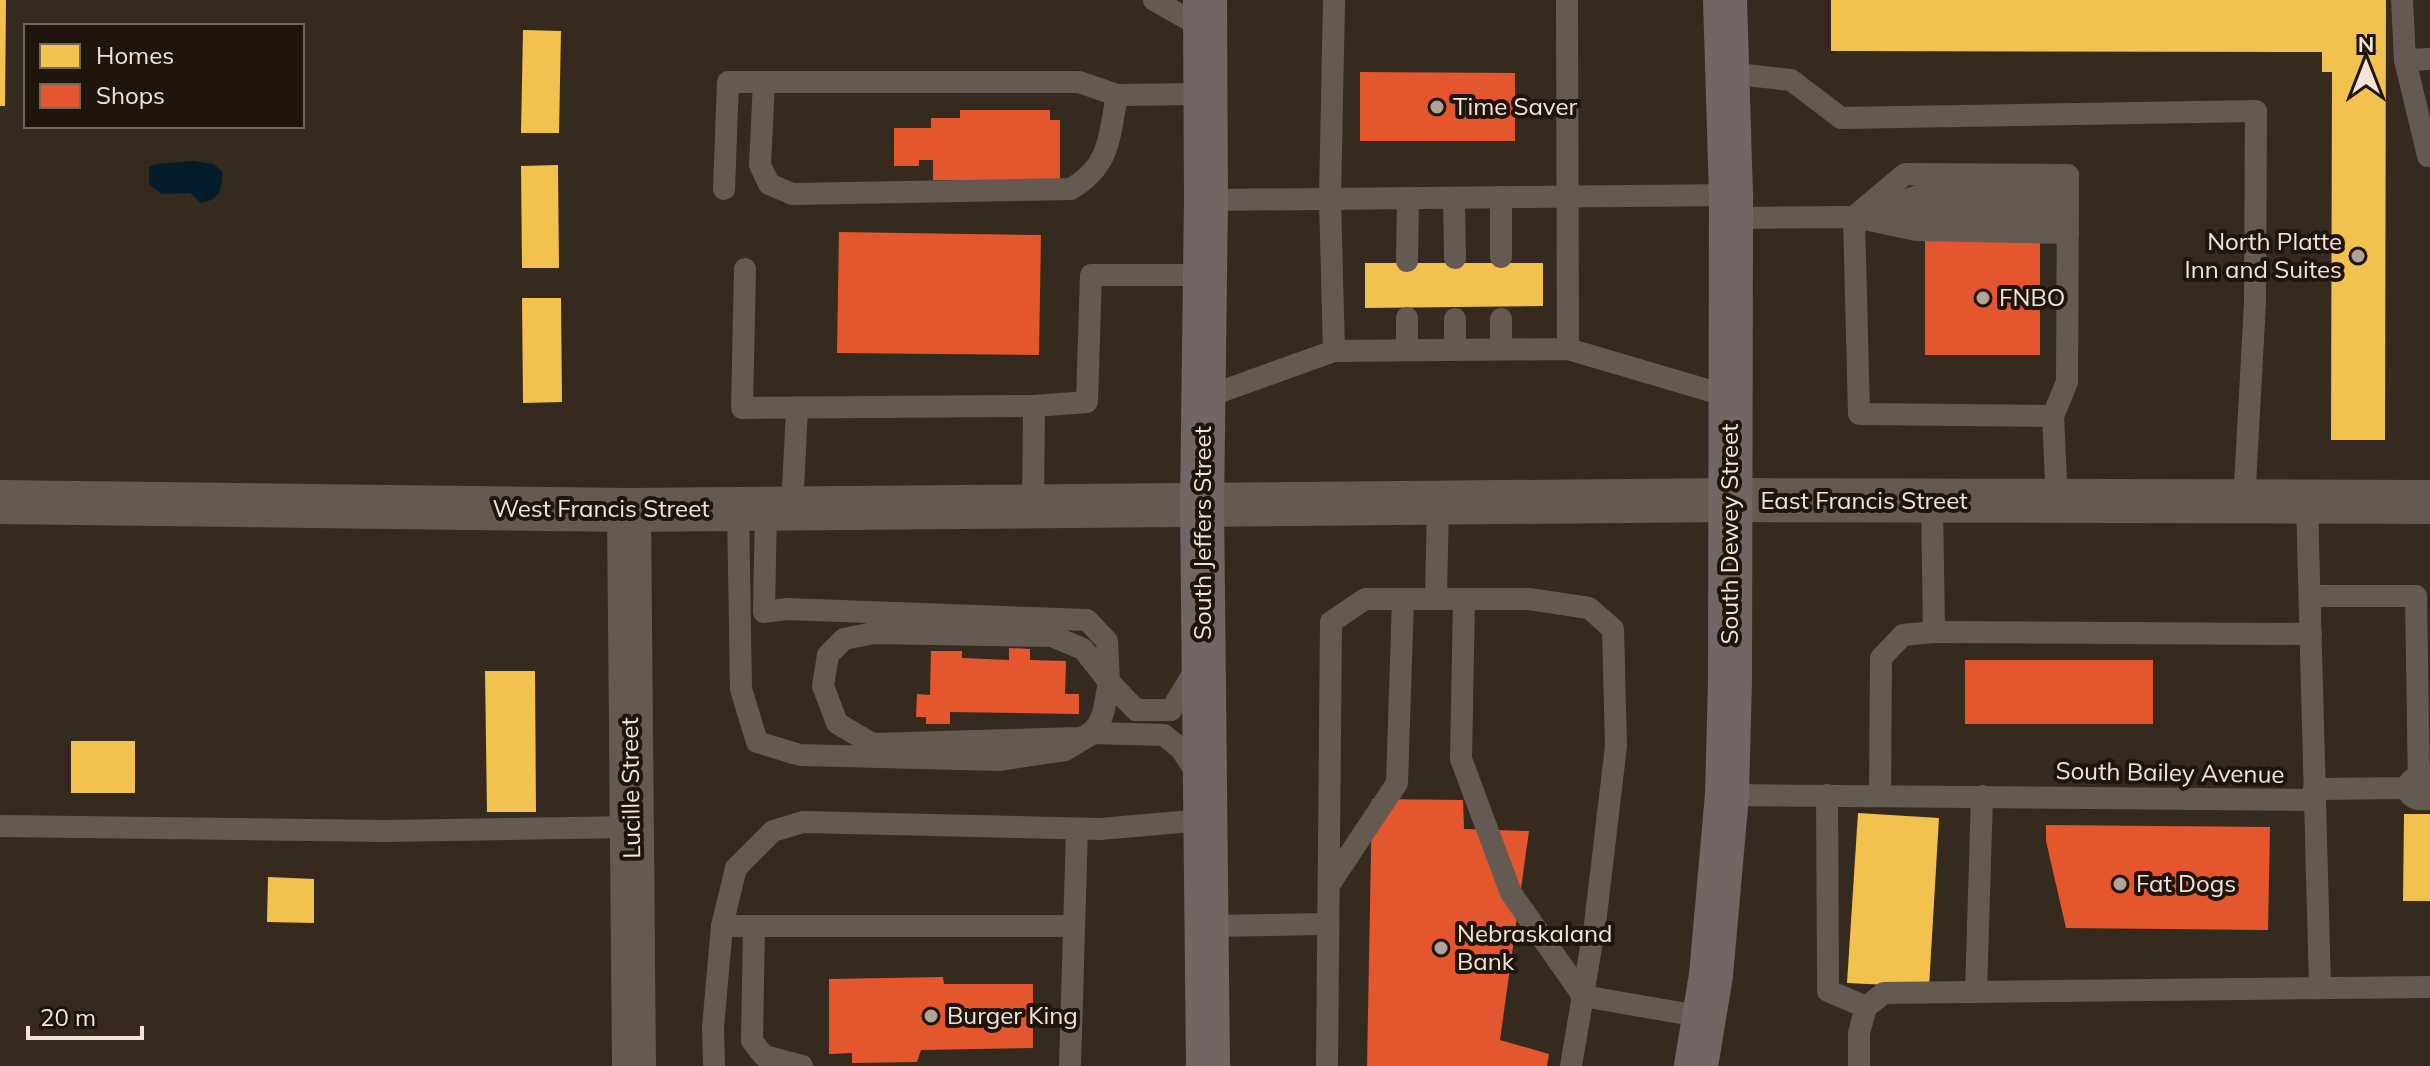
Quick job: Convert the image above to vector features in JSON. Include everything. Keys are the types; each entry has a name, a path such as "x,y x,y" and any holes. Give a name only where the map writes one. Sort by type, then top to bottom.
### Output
{"highway":[{"name":"South Dewey Street","path":"1696,1066 1719,903 1727,795 1731,207 1725,0"},
{"name":"South Jeffers Street","path":"1205,14 1202,505 1208,1066"}],"street":[{"name":"East Francis Street","path":"1202,505 1731,500 2430,502"},
{"name":"West Francis Street","path":"0,502 629,510 1202,505"},
{"name":"Lucille Street","path":"629,510 634,1066"}],"lane":[{"path":"1154,0 1205,14"},
{"path":"1334,0 1330,199 1334,351"},
{"path":"1567,0 1568,349"},
{"path":"2402,0 2405,60 2430,156"},
{"path":"2405,60 2430,59"},
{"path":"1727,73 1791,80 1841,118 2256,111 2255,303 2244,503"},
{"path":"724,189 728,82 1079,82 1117,95 1205,94"},
{"path":"764,82 760,165 769,184 792,194 1071,189 1091,177 1106,151 1117,95"},
{"path":"1854,217 1905,174 2068,175 2067,382 2053,416 2057,502"},
{"path":"1501,197 1501,257"},
{"path":"1206,200 1567,197 1854,217 1923,213 2068,215"},
{"path":"1407,261 1408,198"},
{"path":"1454,198 1455,258"},
{"path":"1854,217 1859,414 2053,416"},
{"path":"745,269 742,408 797,409 1034,406 1087,402 1091,275 1205,275"},
{"path":"1407,318 1407,350"},
{"path":"1455,319 1455,350"},
{"path":"1501,319 1501,349"},
{"path":"1203,398 1334,351 1501,349 1568,349 1731,397"},
{"path":"1033,506 1034,406"},
{"path":"740,631 764,612 787,609 1087,620 1107,641 1109,682 1101,723 1093,733 1065,750 999,760 800,755 757,742 741,689 740,631 765,509 797,409"},
{"path":"1932,501 1934,632"},
{"name":"South Bailey Avenue","path":"1727,795 2314,794 2307,503"},
{"path":"1436,599 1438,504"},
{"path":"764,612 765,509"},
{"path":"2310,596 2416,596 2425,788 2314,794 2320,988"},
{"path":"1327,1066 1331,622 1365,599 1529,599 1589,608 1613,629 1616,746 1595,924 1571,1066"},
{"path":"1328,886 1397,783 1403,599"},
{"path":"1464,599 1461,759 1511,893 1583,996 1704,1017"},
{"path":"1880,795 1881,658 1903,635 1934,632 2311,634"},
{"path":"714,1066 713,1027 722,926 736,868 773,831 803,822 1077,829 1203,802 1181,749 1164,735 1093,733 1081,738 872,744 837,723 823,686 828,655 844,639 873,633 1052,636 1083,649 1136,710 1171,710 1203,658"},
{"path":"1827,795 1828,991 1866,1007"},
{"path":"1976,992 1982,796"},
{"path":"0,826 385,831 631,827"},
{"path":"1070,1066 1077,829"},
{"path":"1206,926 1328,924"},
{"path":"722,926 1074,926"},
{"path":"754,926 752,1041 764,1056 802,1066"},
{"path":"1859,1066 1859,1033 1866,1007 1884,993 2430,987"}],"water":[{"path":"194,161 213,164 222,171 221,188 212,199 201,203 190,193 162,194 149,184 149,167"}],"building: Homes":[{"path":"0,0 6,0 5,106 0,106"},
{"name":"North Platte Inn and Suites","path":"1831,0 2386,0 2385,440 2331,440 2332,72 2322,72 2322,52 1831,51"},
{"path":"523,30 561,31 559,133 521,133"},
{"path":"558,165 559,268 522,268 521,166"},
{"path":"1365,263 1543,263 1543,306 1365,308"},
{"path":"522,298 561,298 562,402 523,403"},
{"path":"485,671 535,671 536,812 487,812"},
{"path":"71,741 135,741 135,793 71,793"},
{"path":"1858,813 1939,818 1929,987 1847,983"},
{"path":"2404,814 2430,814 2430,901 2403,901"},
{"path":"268,877 314,879 314,923 267,922"}],"building: Shops":[{"name":"Time Saver","path":"1360,72 1515,73 1515,141 1360,141"},
{"path":"960,110 1050,110 1050,120 1060,120 1060,180 933,180 933,160 919,160 919,166 894,166 894,128 931,128 931,118 960,118"},
{"path":"839,232 1041,235 1039,355 837,353"},
{"name":"FNBO","path":"1925,240 2040,240 2040,355 1925,355"},
{"path":"1009,648 1030,649 1030,660 1066,661 1065,694 1079,694 1079,714 950,712 950,724 926,724 926,717 916,717 917,694 930,695 931,651 962,651 962,658 1009,660"},
{"path":"1965,660 2153,660 2153,724 1965,724"},
{"name":"Nebraskaland Bank","path":"1372,799 1463,800 1464,829 1529,831 1500,1040 1549,1054 1547,1066 1367,1066"},
{"path":"2046,825 2270,827 2268,930 2066,928 2046,841"},
{"name":"Burger King","path":"943,977 944,984 1033,984 1033,1048 921,1050 917,1062 852,1063 852,1053 829,1054 829,979"}],"place":[{"name":"Time Saver","path":"1437,107"},
{"name":"North Platte Inn and Suites","path":"2358,256"},
{"name":"FNBO","path":"1983,298"},
{"name":"Fat Dogs","path":"2120,884"},
{"name":"Nebraskaland Bank","path":"1441,948"},
{"name":"Burger King","path":"931,1016"}]}
